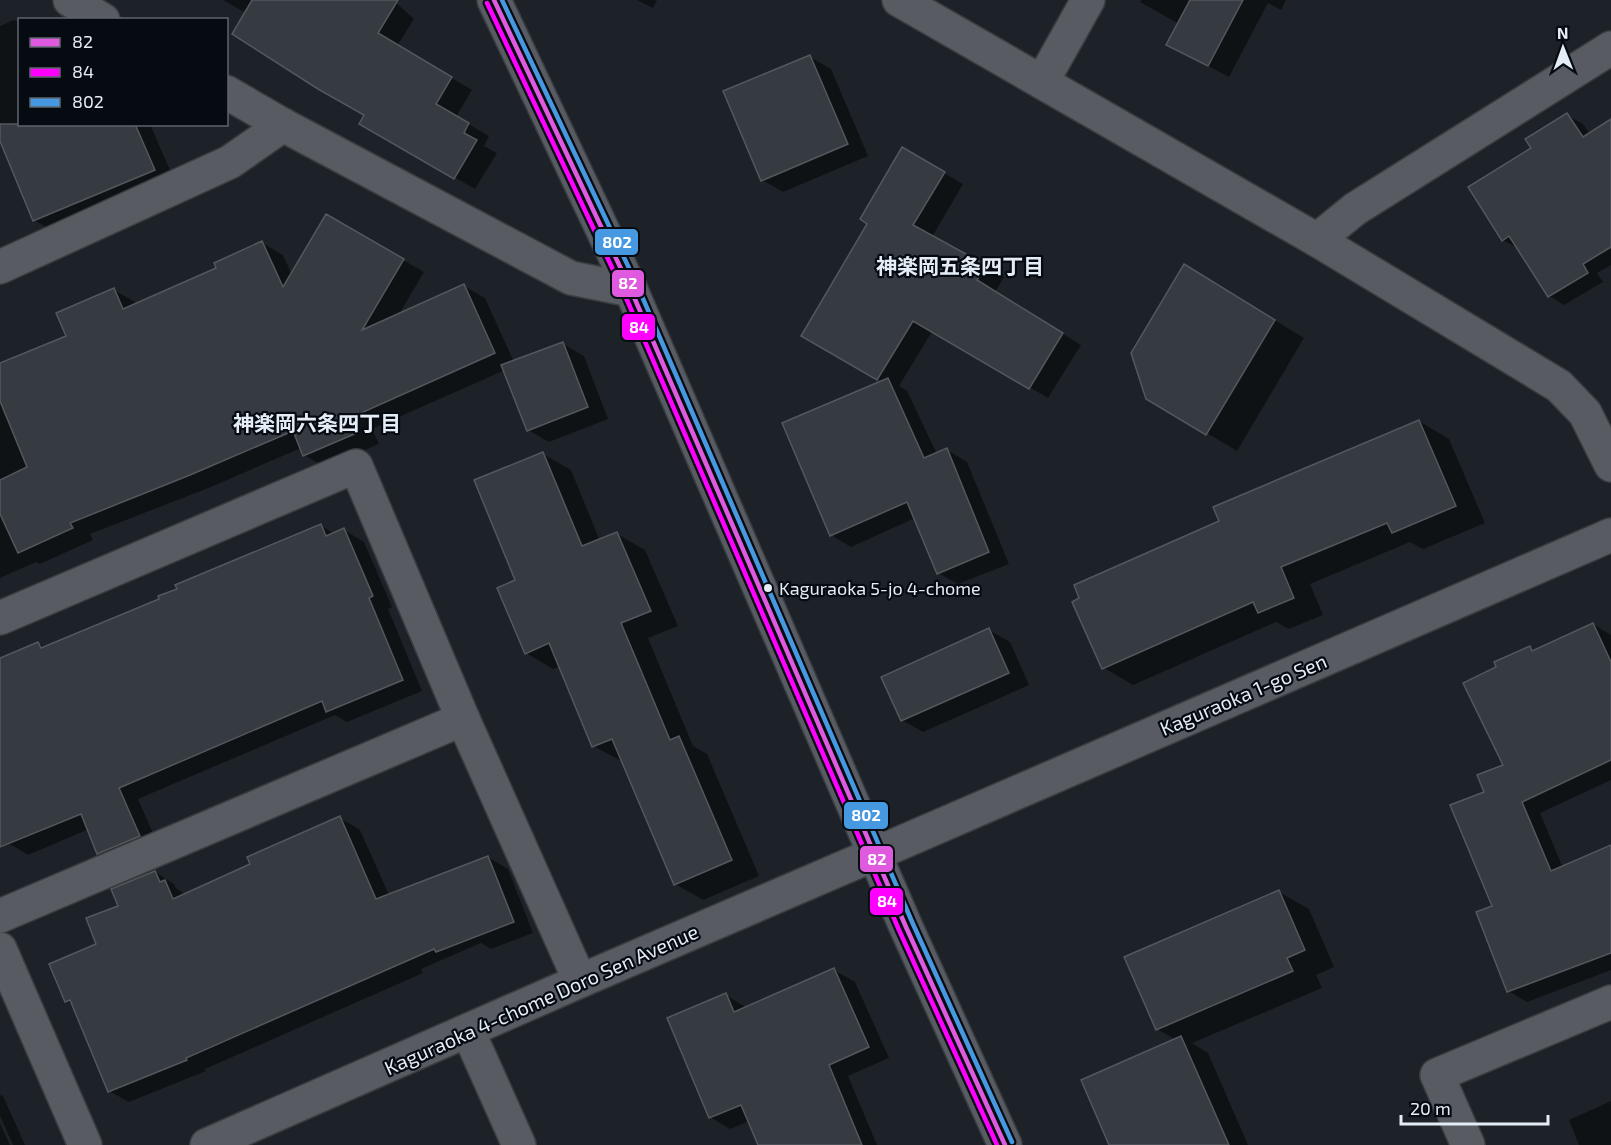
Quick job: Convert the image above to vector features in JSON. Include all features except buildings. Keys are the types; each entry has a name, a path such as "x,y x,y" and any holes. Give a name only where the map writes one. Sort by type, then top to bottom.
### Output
{"street":[{"path":"70,0 100,18"},
{"path":"494,0 631,290 875,854 1005,1145"},
{"path":"898,0 1317,240 1559,386 1585,413 1611,465"},
{"path":"1042,82 1088,0"},
{"path":"1317,240 1355,209 1611,48"},
{"path":"228,93 283,126 571,278 631,290"},
{"path":"0,267 230,162 283,126"},
{"path":"0,618 356,466 464,719 580,981"},
{"name":"Kaguraoka 1-go Sen","path":"875,854 1611,535"},
{"path":"0,916 464,719"},
{"name":"Kaguraoka 4-chome Doro Sen Avenue","path":"207,1145 875,854"},
{"path":"0,949 85,1145"},
{"path":"1468,1145 1437,1075 1611,1002"},
{"path":"468,1031 519,1145"}],"transit line":[{"name":"82","path":"494,0 631,290 906,927 1005,1145"},
{"name":"802","path":"502,0 638,287 913,924 1012,1142"},
{"name":"84","path":"487,3 624,293 899,930 997,1145"}],"place":[{"name":"Kaguraoka 5-jo 4-chome","path":"768,588"}],"district":[{"name":"神楽岡五条四丁目","path":"960,265"},
{"name":"神楽岡六条四丁目","path":"317,422"}]}
